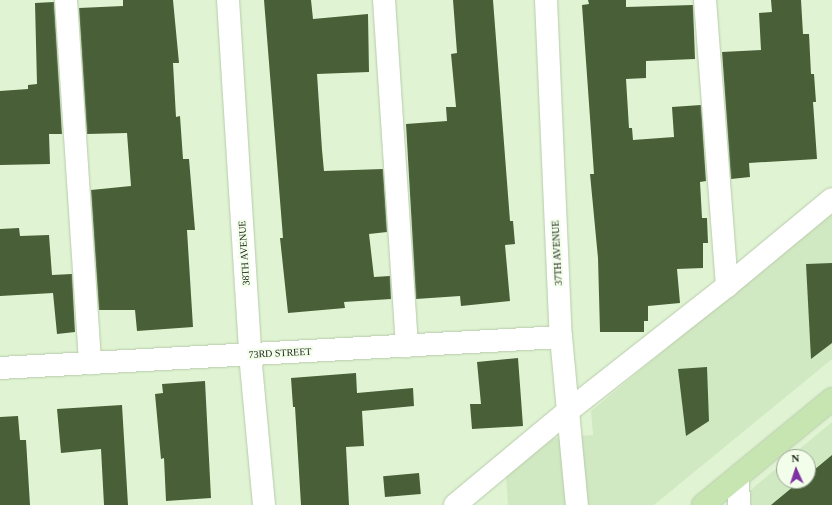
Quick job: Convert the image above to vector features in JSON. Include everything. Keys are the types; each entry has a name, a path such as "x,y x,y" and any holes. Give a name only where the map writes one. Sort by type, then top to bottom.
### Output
{"main road":[{"path":"703,505 832,399"}],"street":[{"path":"66,0 90,363"},
{"name":"38TH AVENUE","path":"228,0 250,354 264,505"},
{"path":"384,0 407,346"},
{"name":"37TH AVENUE","path":"546,0 561,337 577,505"},
{"path":"705,0 727,286"},
{"path":"455,505 568,410 727,286 832,199"},
{"name":"73RD STREET","path":"0,368 561,337"},
{"path":"738,477 739,505"}],"shaded area":[{"path":"832,211 832,359 654,505 508,505 506,475 554,438 593,435 591,411"},
{"path":"832,422 832,505 733,505 776,469 776,489 816,489 816,449 800,449"}],"building":[{"path":"123,0 173,0 179,63 173,63 176,117 180,116 183,159 189,159 195,230 187,230 193,327 137,331 135,310 99,310 91,190 131,186 127,133 87,134 79,8 123,6"},
{"path":"264,0 311,0 313,19 368,14 369,72 317,74 322,150 324,171 383,169 387,232 369,234 374,277 390,276 391,299 344,302 345,308 288,313 280,238 283,238"},
{"path":"453,0 493,0 510,221 513,221 515,244 505,245 510,301 461,306 460,296 416,299 406,124 447,121 446,107 456,107 451,54 457,53"},
{"path":"588,0 626,0 626,7 693,5 695,59 646,61 646,78 626,79 629,128 632,128 633,140 674,137 672,107 701,105 706,181 700,182 702,218 707,218 708,243 703,243 703,268 677,269 680,303 648,306 648,321 644,321 644,332 600,332 598,258 590,174 594,174 582,5 589,4"},
{"path":"771,0 801,0 803,34 809,34 811,74 814,74 816,102 813,102 817,159 749,163 750,177 731,179 722,52 761,50 759,13 772,12"},
{"path":"54,2 62,134 49,134 50,164 0,165 0,91 28,89 28,85 37,84 35,3"},
{"path":"19,228 20,236 49,235 52,275 72,274 75,332 57,334 53,293 0,296 0,229"},
{"path":"832,263 832,343 811,359 806,264"},
{"path":"518,358 523,426 472,429 470,404 481,404 477,362"},
{"path":"707,367 709,421 686,436 678,369"},
{"path":"356,373 357,393 413,388 414,406 362,411 364,446 346,447 349,505 301,505 295,407 293,407 291,378"},
{"path":"205,381 211,498 166,501 164,458 161,459 155,394 163,393 162,384"},
{"path":"122,405 128,505 104,505 101,449 61,453 57,409"},
{"path":"18,416 20,440 26,440 30,505 0,505 0,417"},
{"path":"832,455 832,505 771,505 790,489 816,489 816,468"},
{"path":"419,473 421,494 385,497 383,476"}]}
